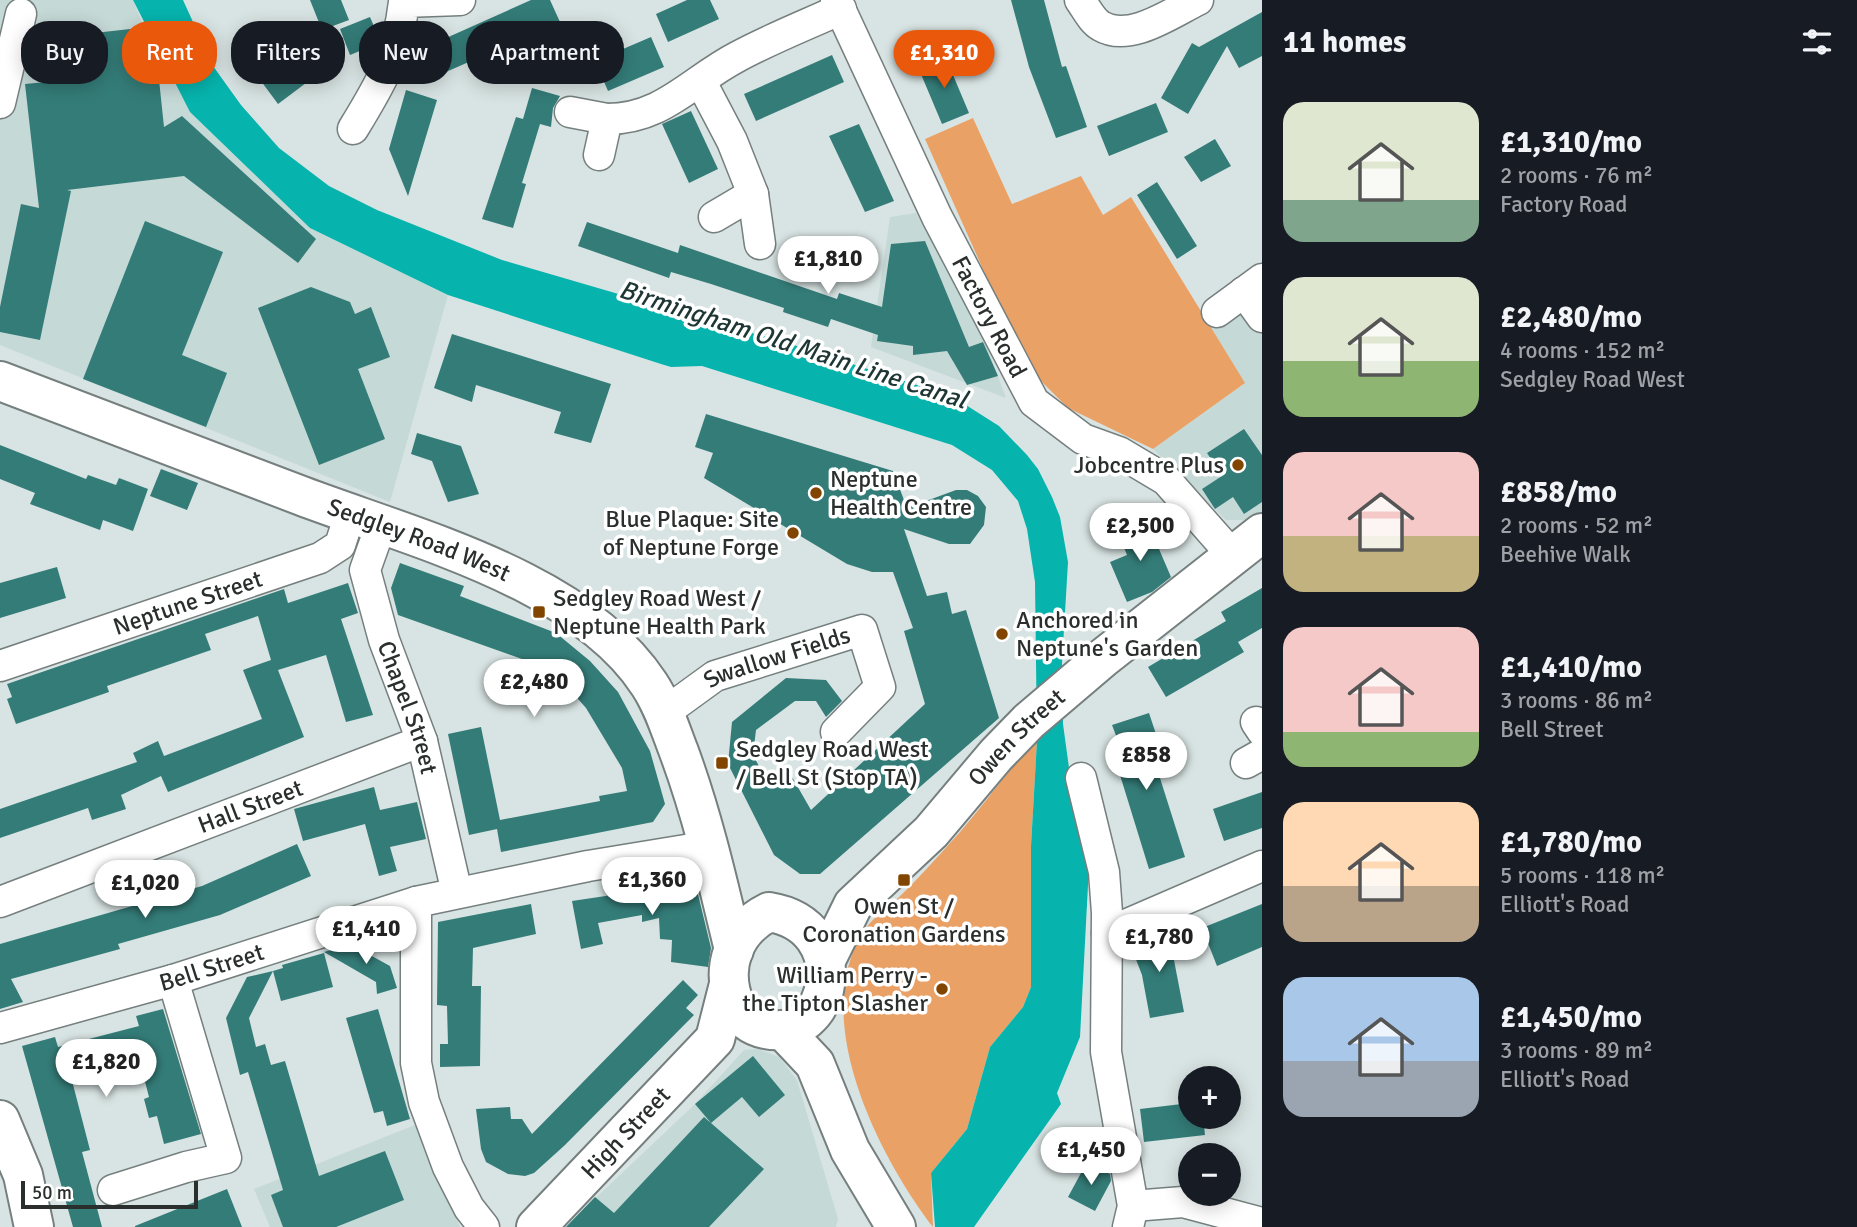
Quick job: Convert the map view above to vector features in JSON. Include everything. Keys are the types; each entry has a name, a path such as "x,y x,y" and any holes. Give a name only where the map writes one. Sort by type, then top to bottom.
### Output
{"main road":[{"name":"Sedgley Road West","path":"0,381 470,557 550,597 590,622 618,647 649,684 664,713 710,846 731,967"},
{"name":"Owen Street","path":"853,905 931,832 996,755 1029,721 1088,670 1247,545"},
{"name":"Sedgley Road West","path":"710,846 778,913"},
{"path":"769,1028 797,1027 810,1017 853,905 778,913 752,920 741,931 731,967 740,1016 769,1028 815,1064"},
{"path":"778,913 806,926 825,976 815,1064 850,1150 896,1227"},
{"name":"High Street","path":"536,1227 715,1039 731,967"},
{"name":"High Street","path":"715,1039 769,1028"},
{"path":"1,1126 23,1175 34,1227"}],"street":[{"path":"353,129 385,76 400,37 398,1 460,0"},
{"path":"1080,0 1098,24 1117,32 1139,28 1198,0"},
{"path":"570,112 607,119 628,119 647,114 701,82 734,58 838,5"},
{"name":"Factory Road","path":"838,5 937,217 1034,402 1083,439 1118,452 1166,480 1247,545"},
{"path":"0,103 21,13"},
{"path":"701,82 732,141 753,194 760,244"},
{"path":"599,156 607,119"},
{"path":"714,217 753,194"},
{"path":"1217,312 1253,285 1262,317"},
{"name":"Neptune Street","path":"0,666 320,558 340,545 366,520"},
{"name":"Chapel Street","path":"366,520 365,570 384,640 422,741 457,893"},
{"name":"Swallow Fields","path":"664,713 715,676 862,630 880,687 836,732"},
{"name":"Hall Street","path":"0,902 422,741"},
{"path":"1082,778 1104,872 1107,933 1106,1052 1130,1217 1183,1202 1262,1223"},
{"name":"Bell Street","path":"0,1028 173,980 416,902 710,846"},
{"path":"1107,933 1262,866"},
{"path":"416,902 416,1063 421,1089 448,1167 469,1208 484,1227"},
{"path":"113,1190 186,1167 226,1158 173,980"}],"shaded area":[{"path":"0,0 133,0 141,21 122,21 122,84 192,84 310,228 448,295 390,502 0,345"},
{"path":"973,118 1012,204 1081,176 1103,215 1131,197 1245,383 1153,449 1068,408 1026,366 925,139"},
{"path":"916,213 985,341 1006,398 871,347 890,217"},
{"path":"1240,307 1262,327 1262,513 1248,520 1226,520 1153,449 1244,384 1208,329"},
{"path":"1037,741 1031,846 1031,987 1023,1007 990,1047 967,1129 931,1173 933,1227 891,1162 872,1124 857,1084 847,1043 843,1002 849,964 868,925 931,864"},
{"path":"758,1049 779,1057 797,1080 838,1219 836,1227 565,1227 695,1104 744,1050"},
{"path":"420,1123 460,1227 270,1227 254,1189"}],"water":[{"path":"133,0 183,0 193,21 144,21"},
{"name":"Birmingham Old Main Line Canal","path":"217,72 241,105 279,148 329,186 377,210 502,260 797,346 958,400 999,426 1038,469 1060,517 1068,562 1062,663 1063,724 1076,819 1089,866 1080,1037 1057,1093 1061,1104 974,1227 935,1227 931,1173 967,1129 990,1047 1023,1007 1031,987 1031,846 1037,741 1035,582 1027,529 1018,501 992,470 952,445 702,366 671,367 448,295 310,228 190,112 176,84 217,84"}],"building":[{"path":"310,0 341,0 349,20 318,21"},
{"path":"531,0 550,0 560,21 484,21"},
{"path":"687,0 710,0 719,19 668,42 656,14"},
{"path":"1011,0 1044,0 1062,67 1066,66 1087,127 1056,138 1029,67"},
{"path":"1262,12 1262,56 1239,68 1227,46 1188,114 1161,98 1192,43 1199,47"},
{"path":"359,21 359,51 350,55 345,42 345,27"},
{"path":"466,29 466,63 452,69 452,35"},
{"path":"122,30 122,84 159,84 164,127 182,116 316,239 298,263 184,176 67,190 71,191 40,340 0,332 0,307 21,204 39,208 25,84 108,84 108,31"},
{"path":"651,37 664,67 608,91 605,84 624,84 624,49"},
{"path":"832,55 844,82 756,121 744,94"},
{"path":"945,56 969,113 942,124 918,67"},
{"path":"263,84 305,84 278,104"},
{"path":"532,88 560,96 553,108 551,127 540,124 522,183 526,184 513,228 482,219 516,117 523,119"},
{"path":"406,90 437,100 408,196 389,149"},
{"path":"1156,103 1168,132 1109,156 1097,126"},
{"path":"691,111 718,169 689,183 662,124"},
{"path":"859,124 894,201 865,212 829,136"},
{"path":"1215,139 1231,166 1201,182 1184,157"},
{"path":"1157,182 1197,246 1177,259 1137,195"},
{"path":"145,221 223,252 182,355 227,373 206,427 83,379"},
{"path":"587,222 678,253 680,245 837,299 839,293 882,307 891,244 925,241 969,347 983,342 998,376 967,385 947,351 913,355 913,346 877,341 878,335 831,319 828,327 783,312 784,308 711,284 671,272 669,278 578,246"},
{"path":"311,287 350,302 355,314 371,307 390,357 358,369 385,439 319,465 258,308"},
{"path":"452,334 611,384 591,443 554,433 561,412 476,385 472,402 434,388"},
{"path":"706,414 893,471 907,508 956,490 967,490 978,496 986,507 984,525 970,544 949,544 904,529 927,596 947,592 952,614 966,610 999,718 820,874 800,874 774,855 728,764 732,722 786,678 826,680 842,701 826,717 816,701 795,701 756,730 753,755 767,781 788,770 811,810 925,704 904,631 913,628 893,572 872,572 847,564 704,478 713,453 695,447"},
{"name":"Jobcentre Plus","path":"1244,429 1262,455 1262,502 1244,514 1233,497 1215,509 1202,489 1222,476 1207,453"},
{"path":"417,433 461,446 479,494 448,502 432,461 411,454"},
{"path":"0,445 86,479 88,475 116,485 119,478 148,489 133,531 103,520 100,530 30,504 35,493 0,479"},
{"path":"161,469 198,483 187,510 150,496"},
{"path":"1147,521 1171,577 1152,592 1127,602 1110,562 1127,555 1118,533"},
{"path":"400,563 464,586 460,596 556,633 590,661 618,692 650,751 665,804 653,822 501,852 497,829 469,835 448,734 481,727 500,820 600,801 599,796 627,791 622,768 586,708 564,683 533,663 398,615 391,588"},
{"path":"57,567 66,598 0,618 0,583"},
{"path":"348,583 358,613 341,619 373,715 346,722 326,655 278,670 304,737 168,792 161,776 121,795 126,809 92,820 88,808 0,838 0,809 137,762 133,753 158,741 164,756 262,719 243,670 271,660 258,616 205,634 211,650 107,686 109,692 16,724 7,699 12,697 7,684 284,589 288,603"},
{"path":"1262,588 1262,628 1238,642 1244,652 1166,697 1148,667 1226,621 1221,612"},
{"path":"1149,713 1156,734 1147,737 1185,857 1149,869 1112,749 1120,746 1112,725"},
{"path":"374,787 380,810 417,802 426,839 390,847 397,871 379,876 365,824 303,841 294,809"},
{"path":"1262,792 1262,828 1224,841 1213,809"},
{"path":"297,844 311,876 220,915 118,944 120,949 11,979 23,1002 0,1009 0,944 202,886"},
{"path":"672,880 688,881 696,886 711,948 708,967 671,962 672,940 660,939 659,918 642,922 642,915 598,923 603,944 581,949 572,901 619,894 617,887"},
{"path":"531,904 536,934 473,948 472,986 481,986 480,1066 440,1067 440,1044 448,1044 447,1006 437,1005 438,922"},
{"path":"1262,904 1262,947 1217,966 1202,928"},
{"path":"1167,929 1177,953 1173,955 1184,1012 1150,1018 1142,975 1130,944"},
{"path":"350,944 390,966 397,988 377,994 376,982 324,952"},
{"path":"324,953 333,987 281,1001 273,971 283,968 282,965"},
{"path":"273,971 249,1018 256,1047 265,1044 271,1065 285,1061 319,1176 385,1151 404,1200 336,1227 283,1227 271,1195 283,1190 248,1072 240,1075 226,1018 247,977"},
{"path":"683,980 698,995 686,1008 694,1015 565,1145 534,1173 525,1176 508,1174 486,1162 481,1149 476,1109 510,1107 511,1119 522,1119 532,1134"},
{"path":"163,1009 201,1134 164,1144 157,1116 149,1118 144,1099 149,1097 137,1051 69,1069 90,1150 82,1152 102,1227 73,1227 22,1046 55,1037 58,1047 139,1026 136,1016"},
{"path":"378,1009 410,1119 387,1126 383,1111 374,1113 346,1018"},
{"path":"753,1056 785,1095 759,1117 742,1097 711,1123 695,1104"},
{"path":"1178,1104 1178,1129 1204,1129 1205,1135 1144,1142 1140,1109"},
{"path":"704,1117 764,1169 709,1227 566,1227 595,1197 614,1213"},
{"path":"1087,1162 1110,1174 1111,1181 1095,1211 1068,1197"},
{"path":"227,1189 242,1227 135,1227 135,1226"}],"place":[{"name":"Jobcentre Plus","path":"1238,465"},
{"name":"Neptune Health Centre","path":"816,493"},
{"name":"Blue Plaque: Site of Neptune Forge","path":"793,533"},
{"name":"Sedgley Road West / Neptune Health Park","path":"539,612"},
{"name":"Anchored in Neptune's Garden","path":"1002,634"},
{"name":"Sedgley Road West / Bell St (Stop TA)","path":"722,763"},
{"name":"Owen St / Coronation Gardens","path":"904,880"},
{"name":"William Perry - the Tipton Slasher","path":"942,989"}]}
